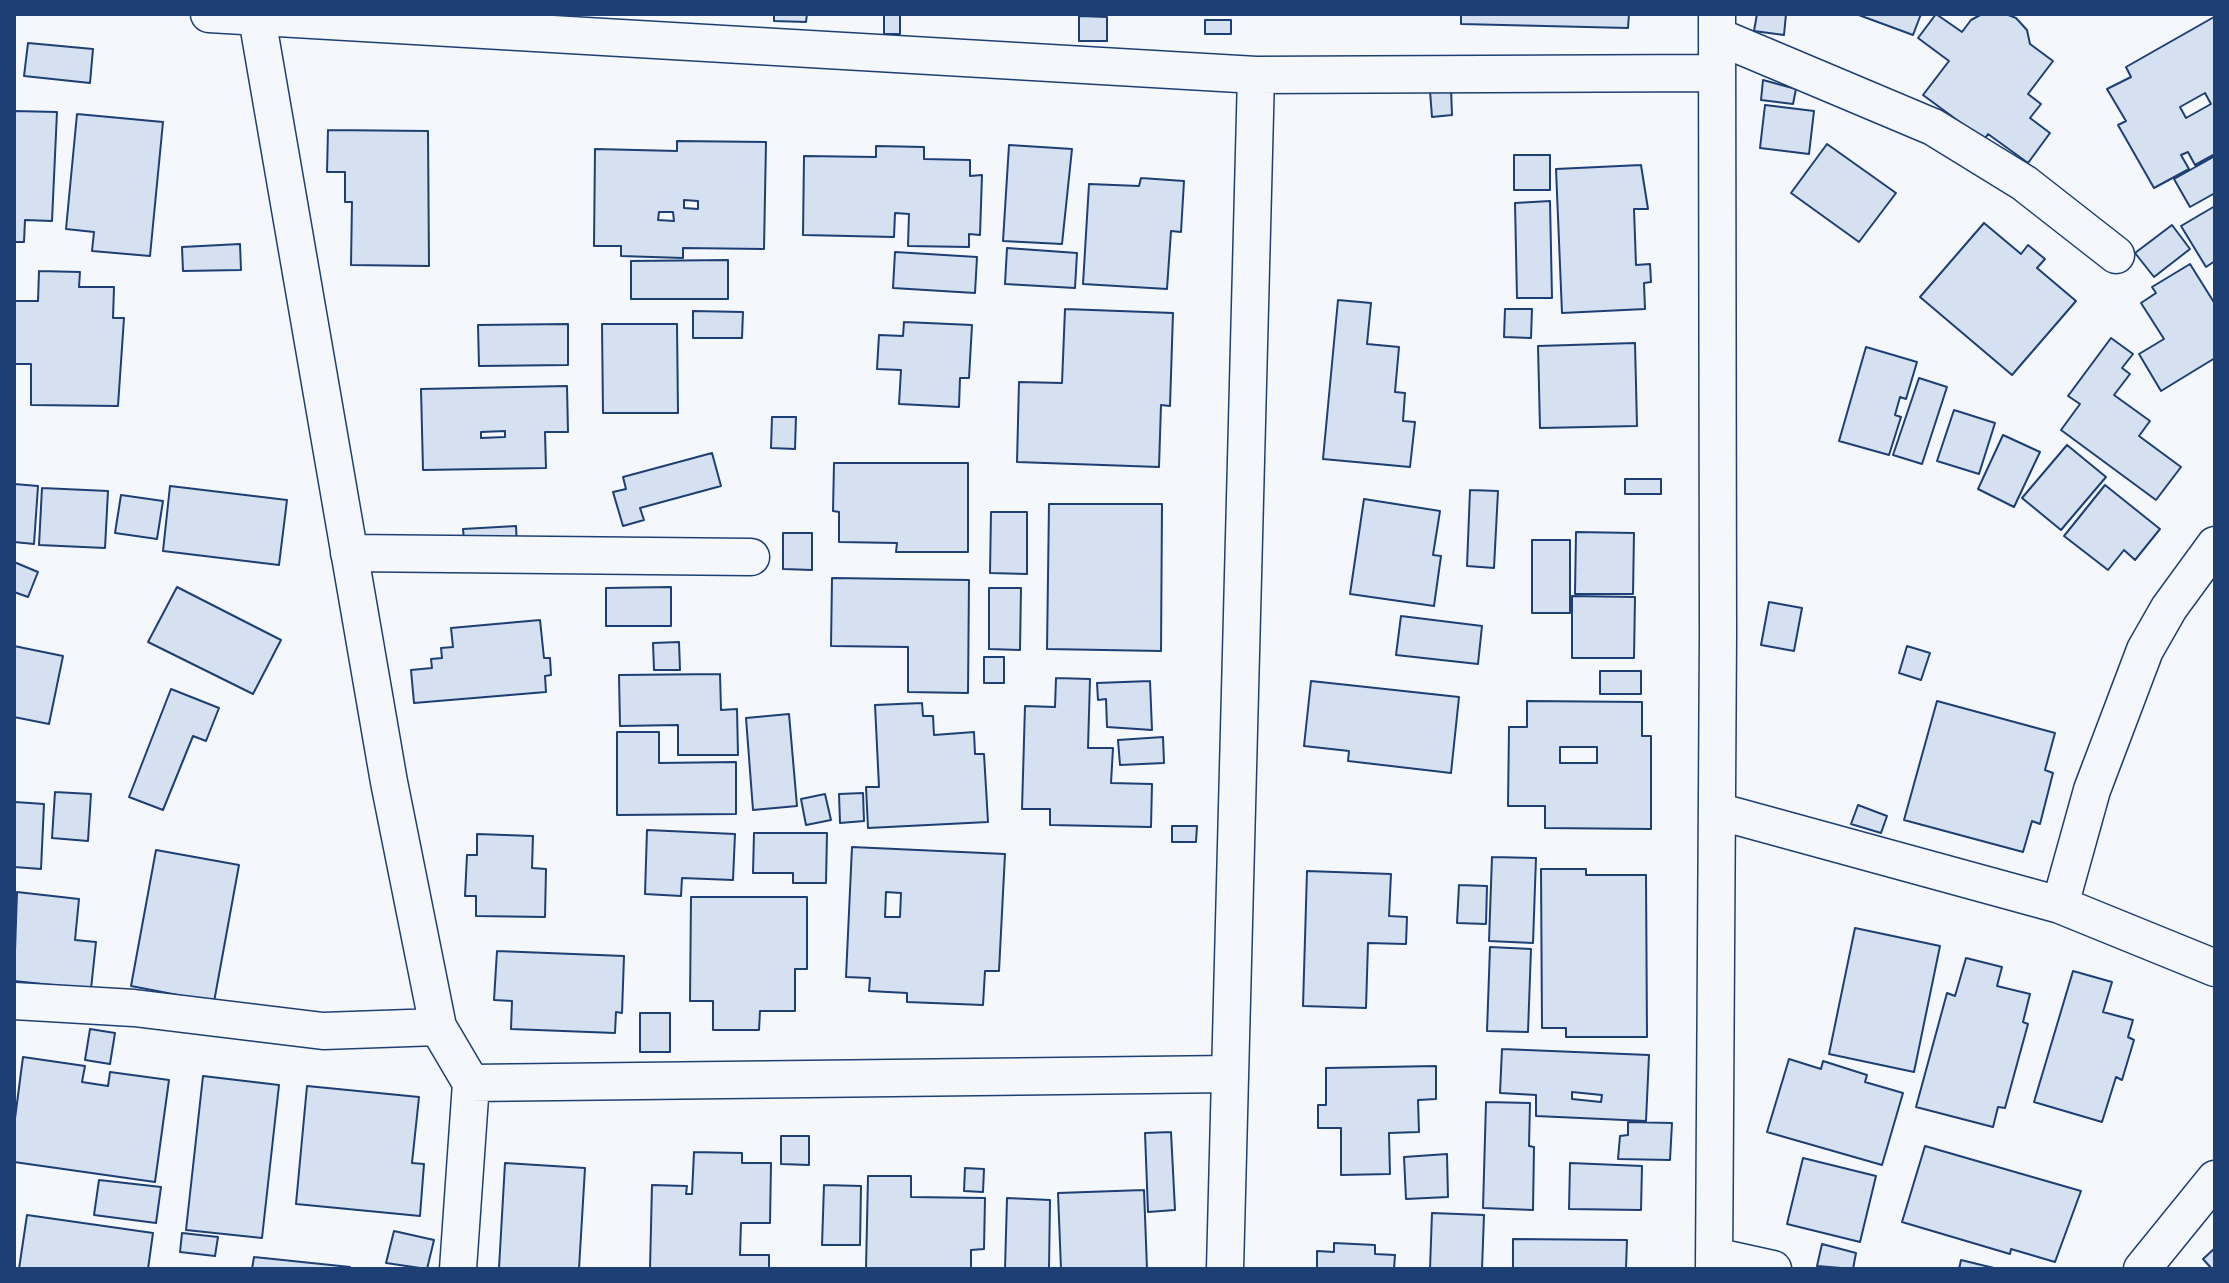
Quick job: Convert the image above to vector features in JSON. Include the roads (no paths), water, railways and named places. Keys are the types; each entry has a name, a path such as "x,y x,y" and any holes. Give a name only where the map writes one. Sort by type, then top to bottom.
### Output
{"street":[{"path":"209,14 1256,75 1715,73"},
{"path":"257,18 389,782 438,1027 471,1083 458,1269"},
{"path":"1773,1269 1714,1263 1717,25 1933,127 2024,183 2116,255"},
{"path":"1225,1269 1256,75"},
{"path":"2060,905 2092,790 2145,650 2169,608 2215,545"},
{"path":"349,553 751,557"},
{"path":"1717,811 2060,905 2215,968"},
{"path":"14,1001 134,1008 323,1031 438,1027"},
{"path":"471,1083 1230,1074"},
{"path":"2142,1269 2215,1179"}]}
